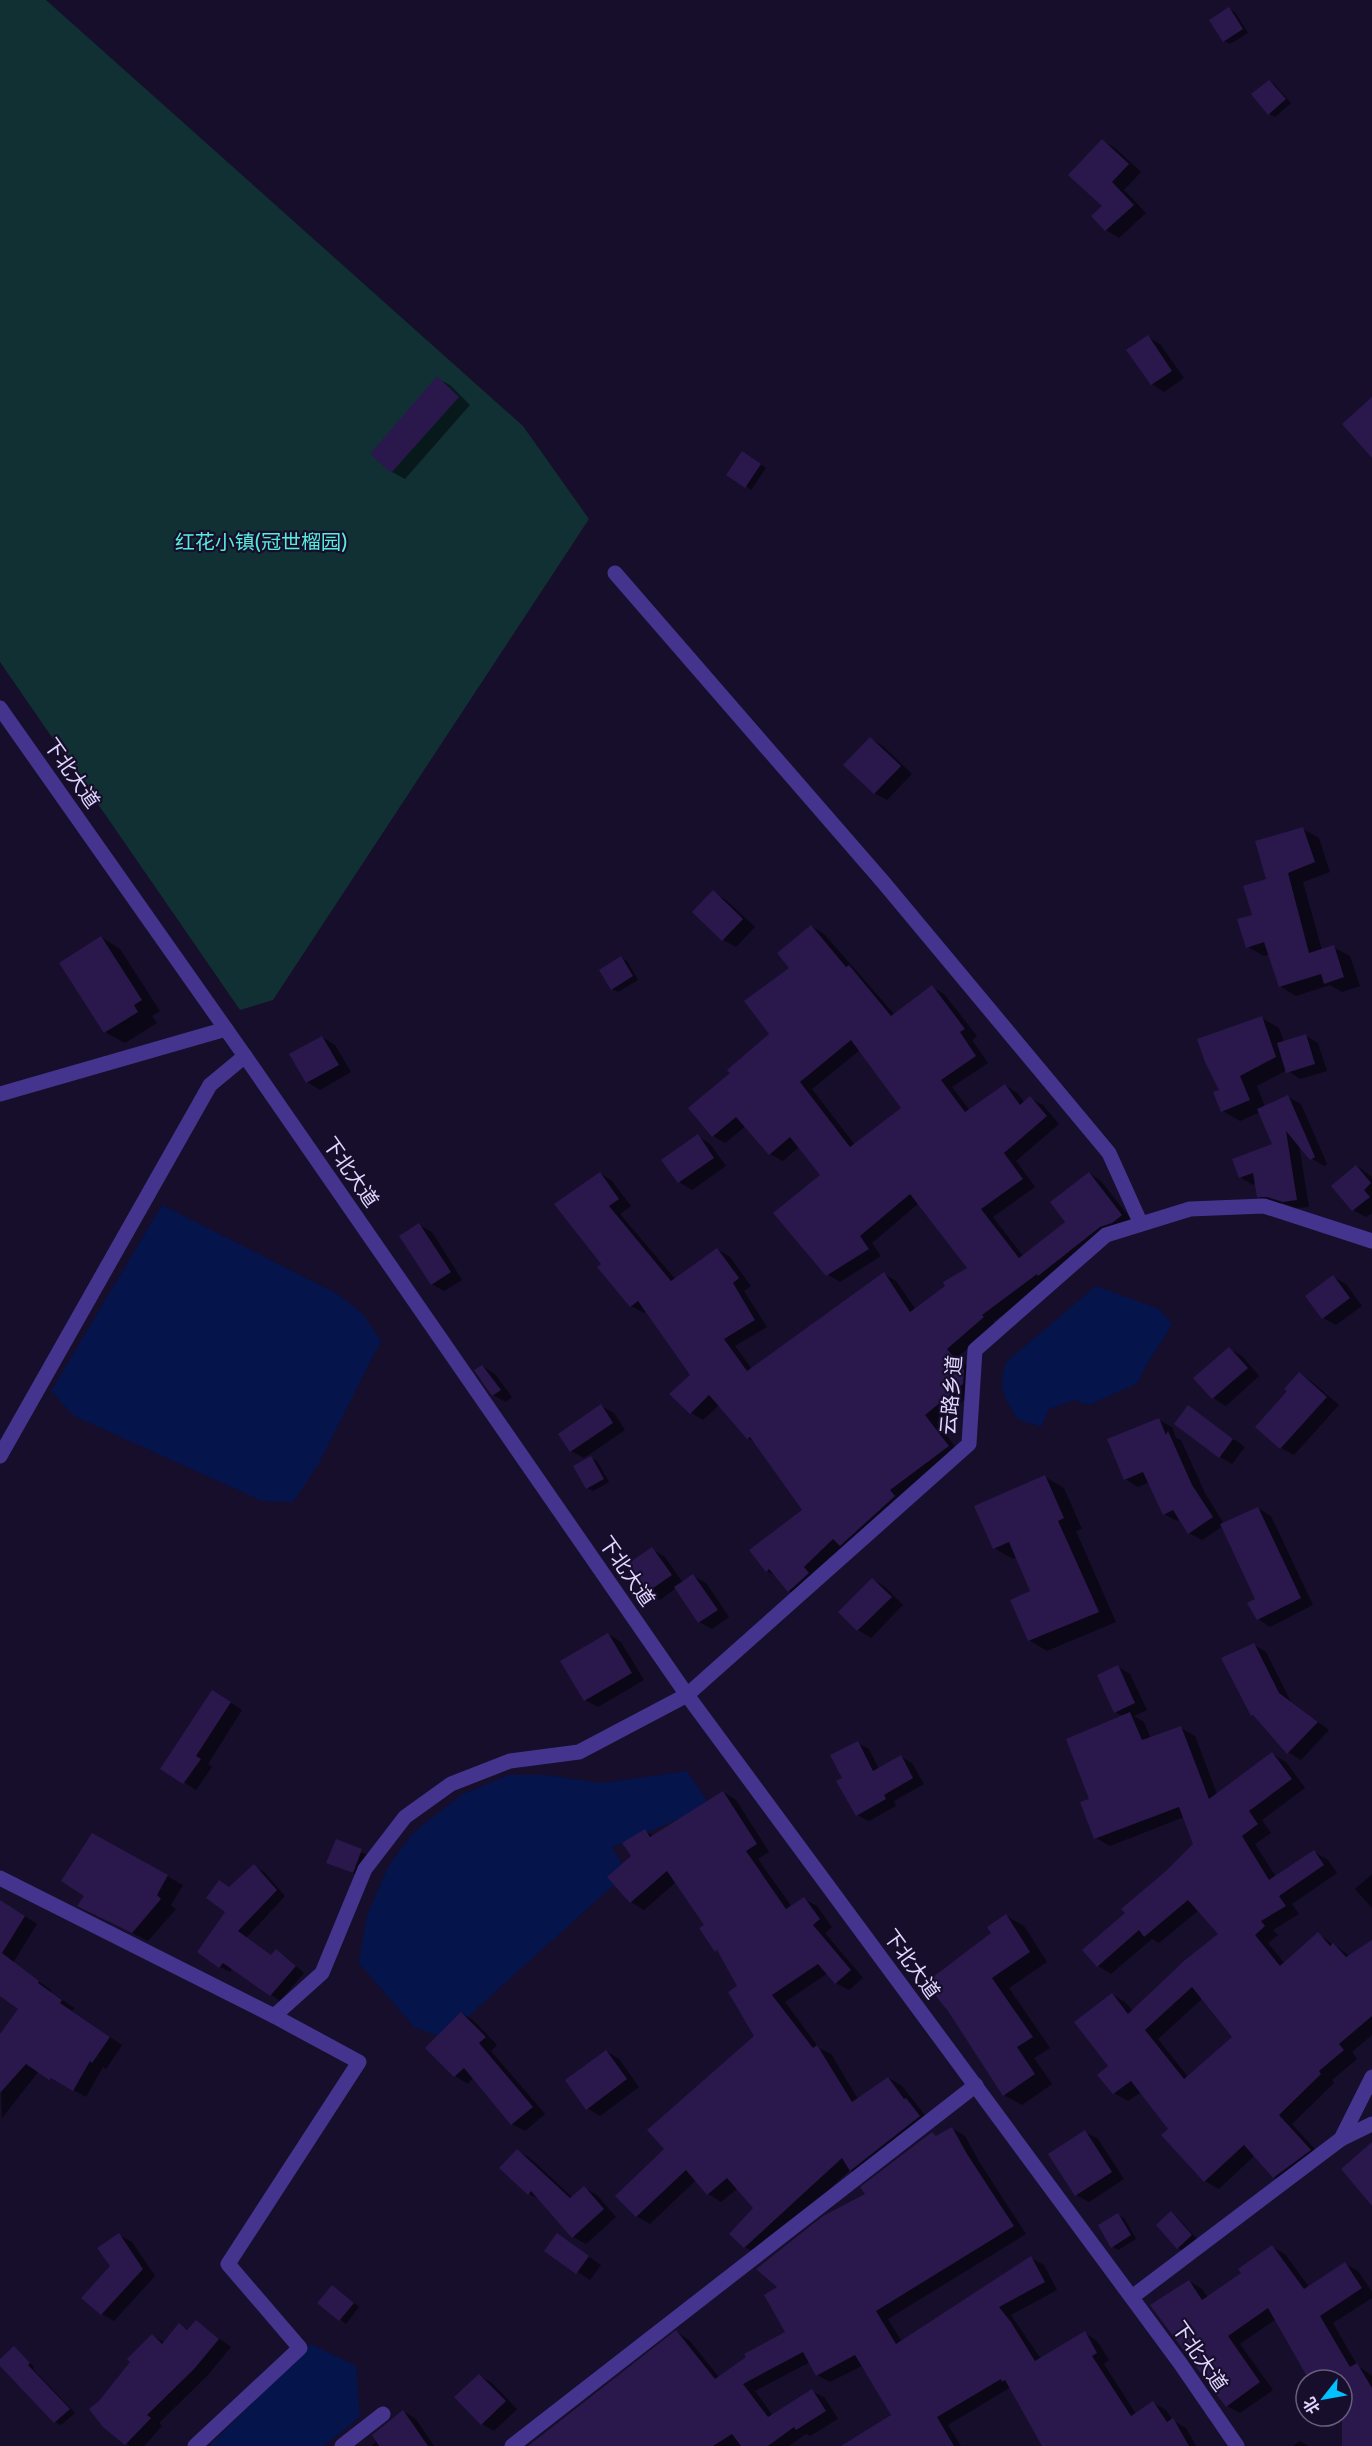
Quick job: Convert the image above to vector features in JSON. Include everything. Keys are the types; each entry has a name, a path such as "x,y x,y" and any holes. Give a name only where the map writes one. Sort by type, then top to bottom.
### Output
{"street":[{"path":"615,573 884,883 1109,1153 1141,1224"},
{"name":"下北大道","path":"0,708 245,1056 687,1695 976,2085 1237,2446"},
{"path":"0,1094 226,1029"},
{"path":"0,1456 210,1085 245,1056"},
{"name":"云路乡道","path":"274,2016 322,1973 365,1869 405,1817 451,1784 510,1761 579,1752 687,1695 969,1444 975,1350 1106,1235 1190,1209 1264,1206 1372,1240"},
{"path":"0,1878 274,2016 358,2062 228,2264 300,2348 195,2446"},
{"path":"1341,2139 1372,2077"},
{"path":"512,2446 976,2085"},
{"path":"1131,2297 1341,2139 1372,2124"},
{"path":"342,2446 383,2414"}],"green space":[{"name":"红花小镇(冠世榴园)","path":"0,0 46,0 523,426 589,519 273,1000 240,1010 0,662"}],"shaded area":[{"path":"162,1205 336,1293 362,1313 381,1341 318,1465 293,1502 262,1501 74,1416 51,1391"},
{"path":"1096,1286 1159,1309 1172,1324 1145,1367 1138,1383 1089,1405 1074,1400 1049,1409 1041,1427 1018,1419 1003,1391 1002,1377 1007,1361"},
{"path":"687,1771 710,1806 612,1847 627,1873 444,2038 414,2027 359,1963 367,1915 389,1865 414,1832 461,1795 508,1775 546,1775 601,1783"},
{"path":"311,2344 356,2366 360,2417 324,2446 209,2446"}],"building":[{"path":"1229,7 1243,29 1223,42 1209,20"},
{"path":"1269,80 1286,99 1268,115 1251,94"},
{"path":"1102,139 1129,164 1112,182 1134,205 1105,231 1091,216 1102,206 1068,175"},
{"path":"1148,335 1172,371 1151,385 1126,350"},
{"path":"437,376 459,397 391,473 370,454"},
{"path":"1372,397 1372,458 1342,424"},
{"path":"742,451 761,464 745,488 726,475"},
{"path":"870,737 901,766 874,794 843,765"},
{"path":"1303,827 1315,862 1288,873 1309,953 1334,945 1344,977 1324,984 1321,974 1279,987 1264,942 1246,948 1237,919 1252,915 1243,886 1266,879 1255,841"},
{"path":"713,890 743,919 722,941 692,912"},
{"path":"811,925 846,967 849,965 891,1016 932,985 965,1029 960,1032 976,1056 941,1080 965,1112 1005,1084 1020,1105 1030,1096 1047,1116 1004,1153 1023,1179 981,1209 1019,1258 1065,1222 1050,1202 1089,1172 1122,1215 1112,1223 1100,1227 1038,1276 1037,1274 982,1315 984,1317 947,1349 964,1370 963,1384 925,1415 949,1446 890,1490 895,1496 840,1546 833,1539 804,1567 809,1573 788,1592 769,1569 766,1572 749,1550 802,1510 750,1437 747,1439 709,1395 690,1414 669,1394 690,1375 638,1301 630,1307 597,1267 601,1264 554,1204 600,1172 619,1199 609,1206 671,1281 717,1248 739,1278 733,1283 755,1320 724,1339 747,1371 884,1272 910,1312 945,1286 943,1282 967,1268 910,1194 860,1236 869,1249 826,1276 773,1213 820,1175 790,1137 769,1155 736,1117 712,1137 688,1108 730,1073 727,1070 769,1034 744,1001 789,968 777,953","holes":["851,1040 901,1108 850,1147 800,1082"]},
{"path":"101,936 142,1000 134,1005 138,1012 104,1033 59,963"},
{"path":"621,956 633,976 611,990 599,970"},
{"path":"1262,1016 1276,1057 1240,1076 1250,1100 1221,1112 1213,1092 1219,1090 1197,1039"},
{"path":"1306,1034 1315,1064 1286,1073 1277,1043"},
{"path":"322,1036 339,1065 306,1083 289,1054"},
{"path":"1288,1095 1315,1157 1310,1160 1286,1131 1297,1200 1283,1202 1267,1197 1257,1197 1253,1173 1239,1178 1232,1159 1272,1144 1257,1109"},
{"path":"698,1134 714,1158 678,1183 661,1160"},
{"path":"1356,1165 1371,1183 1364,1190 1370,1197 1352,1211 1331,1186"},
{"path":"419,1223 451,1272 431,1285 399,1236"},
{"path":"1333,1275 1350,1298 1322,1319 1305,1296"},
{"path":"1229,1347 1248,1368 1212,1399 1193,1378"},
{"path":"482,1365 501,1390 492,1396 474,1370"},
{"path":"1299,1372 1327,1397 1280,1449 1255,1427 1287,1391 1284,1389"},
{"path":"601,1404 613,1423 570,1452 558,1434"},
{"path":"1188,1405 1233,1439 1219,1458 1174,1424"},
{"path":"1159,1418 1166,1435 1168,1431 1192,1485 1213,1517 1188,1534 1173,1510 1163,1515 1143,1472 1124,1480 1107,1439"},
{"path":"591,1456 604,1479 586,1489 573,1466"},
{"path":"1045,1475 1064,1518 1058,1521 1099,1612 1028,1641 1010,1600 1030,1591 1009,1542 993,1549 974,1506"},
{"path":"1258,1507 1301,1598 1257,1620 1247,1603 1255,1599 1220,1524"},
{"path":"652,1547 672,1575 646,1593 626,1565"},
{"path":"693,1574 718,1610 698,1623 674,1587"},
{"path":"872,1578 892,1597 857,1631 838,1612"},
{"path":"608,1633 632,1673 584,1701 560,1661"},
{"path":"1254,1643 1279,1693 1318,1722 1287,1754 1253,1715 1251,1716 1221,1658"},
{"path":"1118,1665 1135,1703 1114,1713 1097,1675"},
{"path":"212,1690 231,1702 196,1756 201,1759 183,1784 160,1769"},
{"path":"1130,1712 1142,1740 1181,1726 1209,1799 1272,1752 1292,1779 1249,1811 1258,1824 1242,1836 1269,1880 1314,1850 1324,1865 1279,1896 1286,1906 1261,1921 1265,1926 1255,1935 1280,1966 1318,1932 1330,1946 1333,1943 1346,1957 1372,1940 1372,2016 1339,2044 1344,2050 1319,2071 1321,2074 1279,2115 1311,2150 1273,2178 1244,2145 1204,2182 1161,2135 1168,2129 1131,2081 1113,2094 1097,2075 1108,2066 1074,2022 1112,1993 1128,2014 1185,1960 1218,1934 1188,1900 1144,1937 1139,1930 1097,1967 1082,1950 1125,1913 1121,1909 1166,1871 1193,1844 1179,1807 1094,1839 1080,1802 1089,1799 1066,1739","holes":["1192,1987 1232,2037 1184,2079 1145,2030"]},
{"path":"858,1741 873,1771 901,1755 913,1778 884,1795 886,1799 856,1816 836,1781 842,1778 830,1755"},
{"path":"723,1791 757,1844 746,1851 786,1909 804,1897 820,1919 813,1925 851,1970 835,1984 818,1964 772,1995 813,2048 817,2045 852,2102 888,2077 920,2116 850,2171 842,2158 744,2248 729,2234 753,2208 727,2178 707,2195 686,2170 636,2217 615,2196 664,2149 647,2130 754,2036 728,1992 737,1986 717,1950 715,1952 699,1928 704,1925 667,1871 630,1903 607,1877 631,1856 622,1843 645,1829 650,1837"},
{"path":"92,1833 168,1875 157,1895 161,1899 132,1933 77,1906 84,1896 61,1881"},
{"path":"336,1839 362,1849 353,1873 326,1863"},
{"path":"254,1864 277,1890 238,1931 271,1955 276,1949 296,1966 270,1996 223,1963 219,1968 197,1952 225,1912 206,1898 219,1880 229,1887"},
{"path":"0,1900 25,1916 2,1953 62,2000 60,2003 110,2037 92,2063 90,2061 73,2091 51,2078 49,2080 26,2064 0,2093 0,2034 18,2009 0,1996"},
{"path":"1006,1914 1030,1952 992,1978 1033,2037 1017,2047 1035,2074 1003,2096 948,2011 925,1983 991,1933 987,1927"},
{"path":"461,2012 486,2037 479,2043 533,2107 511,2125 464,2068 454,2077 425,2048"},
{"path":"606,2050 627,2079 586,2110 565,2080"},
{"path":"952,2127 1014,2226 876,2311 896,2344 1031,2256 1045,2282 999,2307 1035,2361 1085,2331 1097,2353 1092,2356 1131,2416 1153,2401 1167,2422 1173,2418 1189,2446 1042,2446 1005,2380 1002,2382 1001,2379 937,2417 954,2446 841,2446 891,2415 855,2355 816,2376 803,2352 743,2384 768,2417 812,2389 826,2411 796,2430 794,2427 768,2446 741,2446 732,2434 713,2446 528,2446 676,2330 715,2379 746,2357 744,2354 785,2332 764,2295 777,2287 756,2269 823,2216 865,2194 860,2187 932,2132 936,2136"},
{"path":"1085,2130 1112,2172 1075,2196 1048,2154"},
{"path":"1372,2142 1372,2206 1341,2169"},
{"path":"517,2149 570,2198 584,2186 604,2209 572,2238 531,2191 528,2195 499,2168"},
{"path":"1171,2211 1192,2235 1177,2249 1156,2225"},
{"path":"1118,2213 1131,2235 1111,2248 1098,2225"},
{"path":"119,2233 143,2269 101,2315 81,2298 110,2266 97,2248"},
{"path":"557,2233 589,2256 576,2274 544,2251"},
{"path":"1272,2245 1304,2289 1345,2262 1362,2288 1320,2316 1350,2367 1357,2363 1372,2388 1372,2446 1342,2446 1342,2428 1354,2428 1354,2368 1302,2368 1268,2308 1228,2336 1260,2382 1226,2407 1150,2305 1189,2280 1202,2300 1241,2273 1238,2269"},
{"path":"332,2285 354,2303 339,2321 317,2303"},
{"path":"196,2320 219,2339 194,2369 147,2415 151,2418 125,2445 103,2427 89,2409 99,2401 130,2362 127,2359 152,2334 162,2344 179,2323 187,2330"},
{"path":"14,2346 30,2363 28,2365 70,2409 54,2423 0,2366 0,2359"},
{"path":"479,2374 506,2401 481,2425 454,2397"},
{"path":"403,2410 428,2446 379,2446 372,2435"}]}
